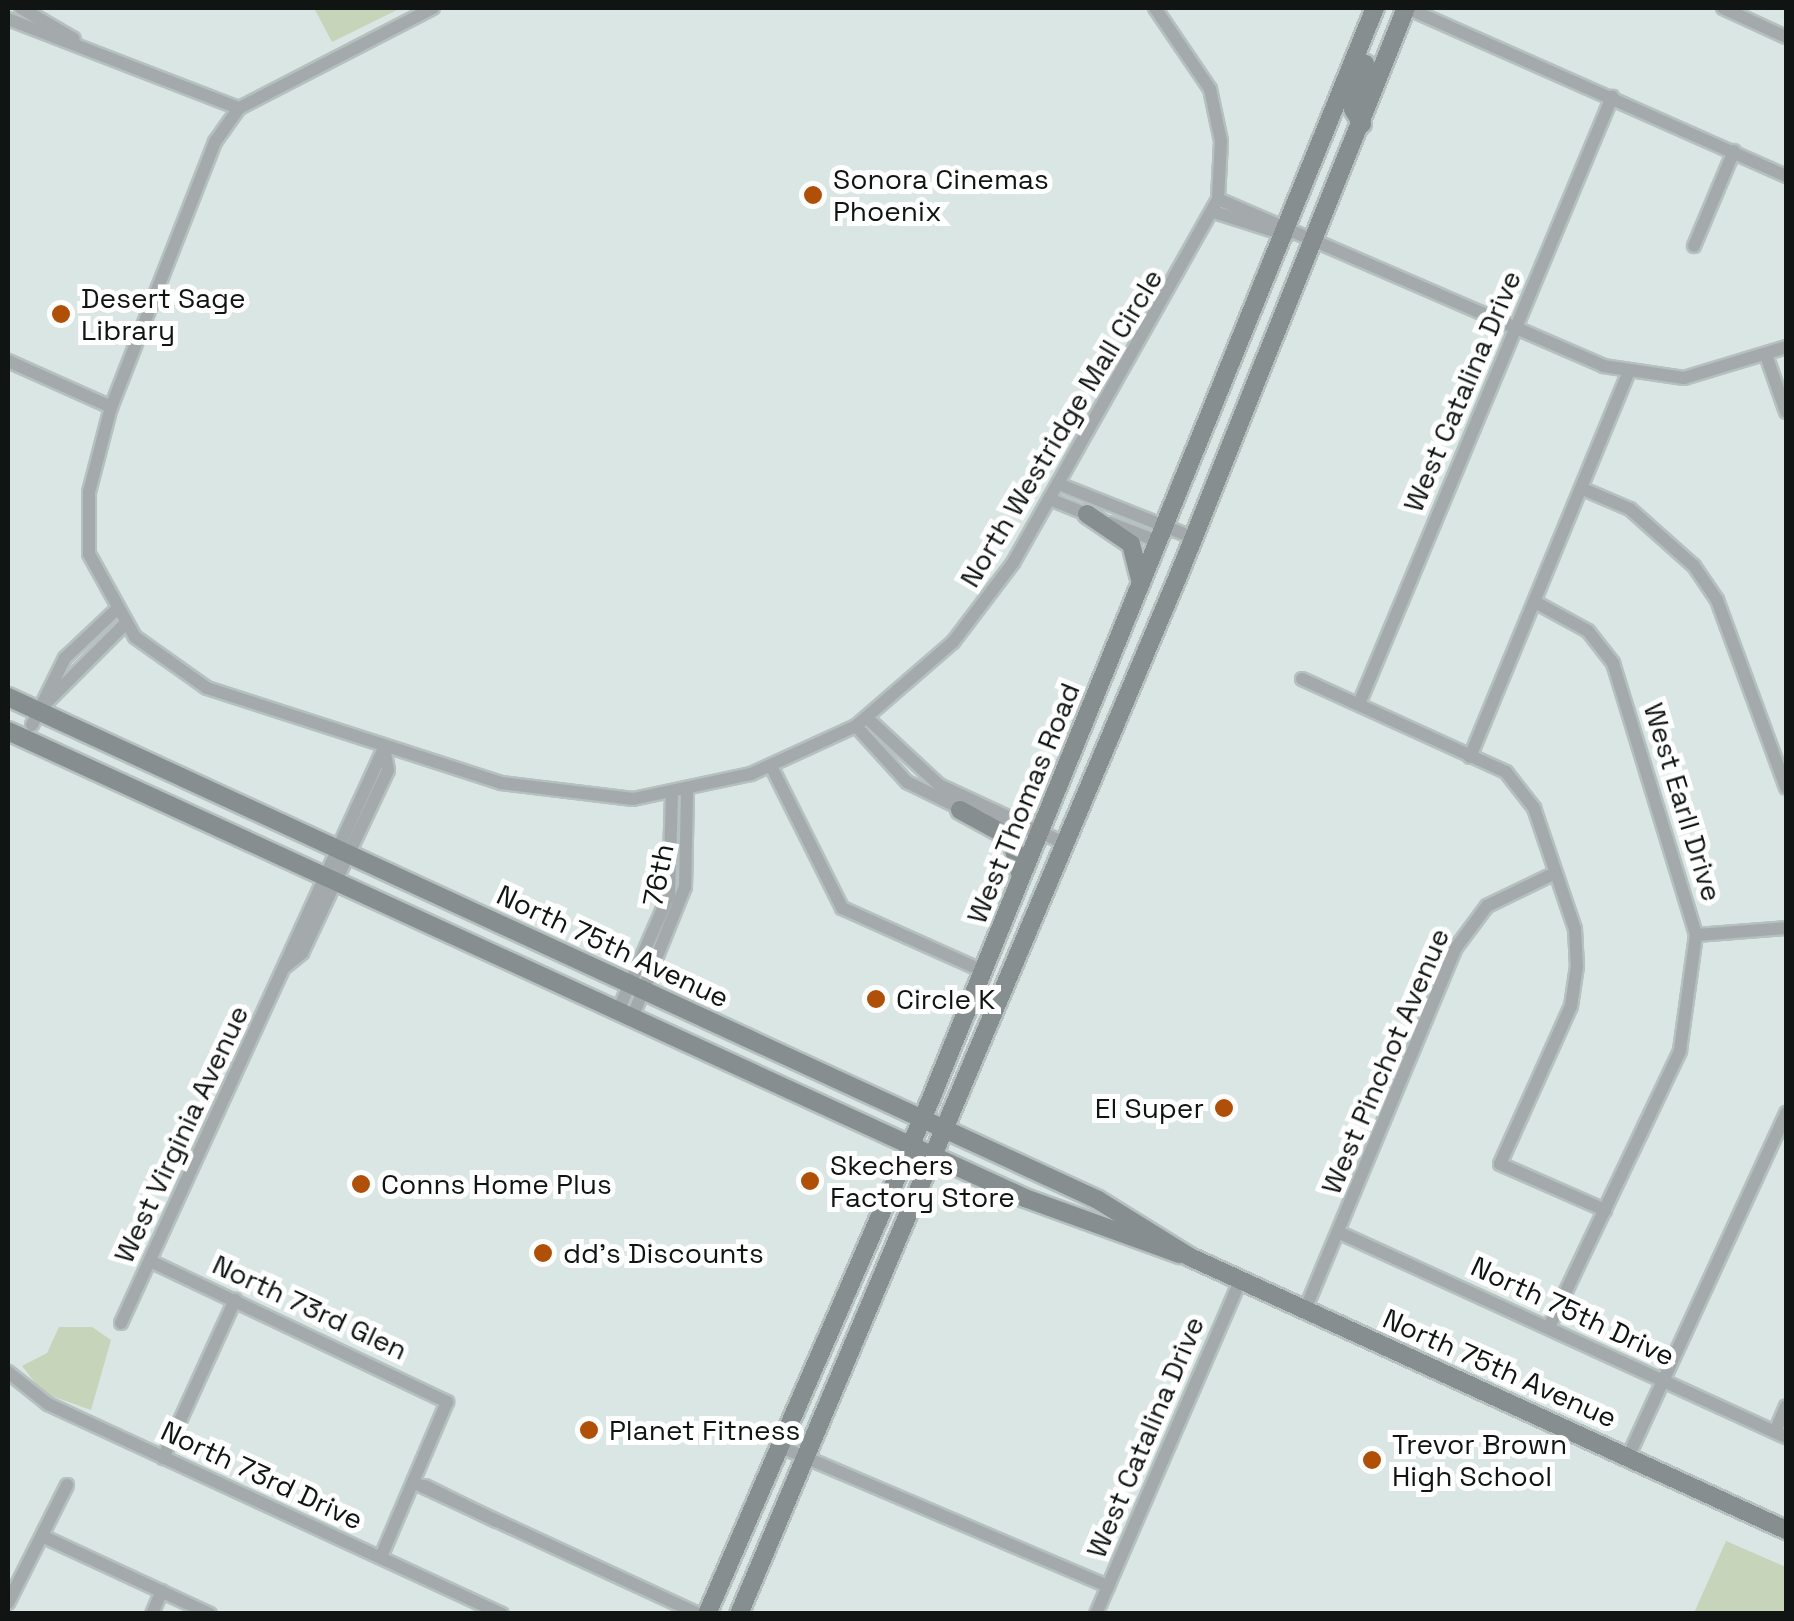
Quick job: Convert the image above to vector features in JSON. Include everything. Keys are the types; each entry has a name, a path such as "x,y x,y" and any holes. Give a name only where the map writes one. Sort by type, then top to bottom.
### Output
{"main road":[{"name":"West Thomas Road","path":"739,1614 1191,546 1407,8"},
{"name":"West Thomas Road","path":"708,1614 922,1119 1286,235 1374,11"},
{"path":"1362,124 1353,109 1374,11"},
{"path":"1087,514 1131,544 1140,592"},
{"path":"1163,535 1191,546"},
{"name":"North 75th Avenue","path":"8,697 35,718 340,850 1143,1222 1190,1257"},
{"name":"North 75th Avenue","path":"8,730 910,1145 1127,1242 1190,1257 1786,1530"},
{"path":"960,810 1010,838 1021,878"}],"street":[{"path":"20,8 74,39"},
{"path":"8,20 74,39 239,108 433,8"},
{"name":"North Westridge Mall Circle","path":"239,108 202,174 111,407 86,524 93,567 116,610 157,659 207,688 390,750 549,793 672,796 771,766 862,722 972,622 1052,500 1216,206 1221,141 1210,89 1156,8"},
{"path":"1407,8 1786,176"},
{"path":"1723,8 1786,36"},
{"name":"West Catalina Drive","path":"1359,704 1612,97"},
{"path":"1694,246 1734,152"},
{"path":"1216,206 1515,330 1630,372 1684,378 1768,358 1786,347"},
{"path":"1768,358 1786,412"},
{"path":"8,360 111,407"},
{"path":"1470,757 1630,372"},
{"path":"1060,485 1163,535"},
{"path":"1583,489 1630,509 1694,566 1717,600 1786,788"},
{"path":"1052,500 1163,535"},
{"name":"West Earll Drive","path":"1535,602 1588,631 1613,663 1696,935 1686,1033 1549,1328"},
{"path":"35,718 65,658 116,610"},
{"path":"35,718 125,624"},
{"path":"1302,679 1506,772 1534,808 1575,929 1570,1006 1500,1164 1605,1210"},
{"path":"862,722 899,776 960,810 1040,833"},
{"path":"862,722 927,776 1066,844"},
{"name":"West Virginia Avenue","path":"122,1323 327,877 388,770 390,750"},
{"path":"771,766 842,908 983,970"},
{"name":"76th","path":"625,1015 686,887 687,793"},
{"name":"76th","path":"638,988 669,895 672,796"},
{"name":"West Pinchot Avenue","path":"1304,1310 1456,949 1487,906 1554,873"},
{"path":"1696,935 1786,928"},
{"path":"1628,1457 1786,1113"},
{"name":"North 75th Drive","path":"1338,1232 1780,1435"},
{"name":"North 73rd Glen","path":"150,1260 447,1402 415,1483"},
{"name":"West Catalina Drive","path":"1096,1614 1240,1280"},
{"path":"163,1458 235,1300"},
{"name":"North 73rd Drive","path":"8,1372 48,1404 502,1614"},
{"path":"1780,1435 1786,1406"},
{"path":"780,1446 1108,1586"},
{"path":"381,1558 415,1483 698,1614"},
{"path":"8,1603 68,1485"},
{"path":"42,1536 210,1614"},
{"path":"152,1614 162,1591"}],"green space":[{"path":"314,8 401,8 332,42"},
{"path":"59,1327 92,1327 111,1340 91,1410 43,1393 22,1366 47,1353"},
{"path":"1726,1541 1786,1567 1786,1613 1694,1613"}],"place":[{"name":"Sonora Cinemas Phoenix","path":"813,195"},
{"name":"Desert Sage Library","path":"61,314"},
{"name":"Circle K","path":"876,999"},
{"name":"El Super","path":"1224,1108"},
{"name":"Skechers Factory Store","path":"810,1181"},
{"name":"Conns Home Plus","path":"361,1184"},
{"name":"dd's Discounts","path":"543,1253"},
{"name":"Planet Fitness","path":"589,1430"},
{"name":"Trevor Brown High School","path":"1372,1460"}]}
